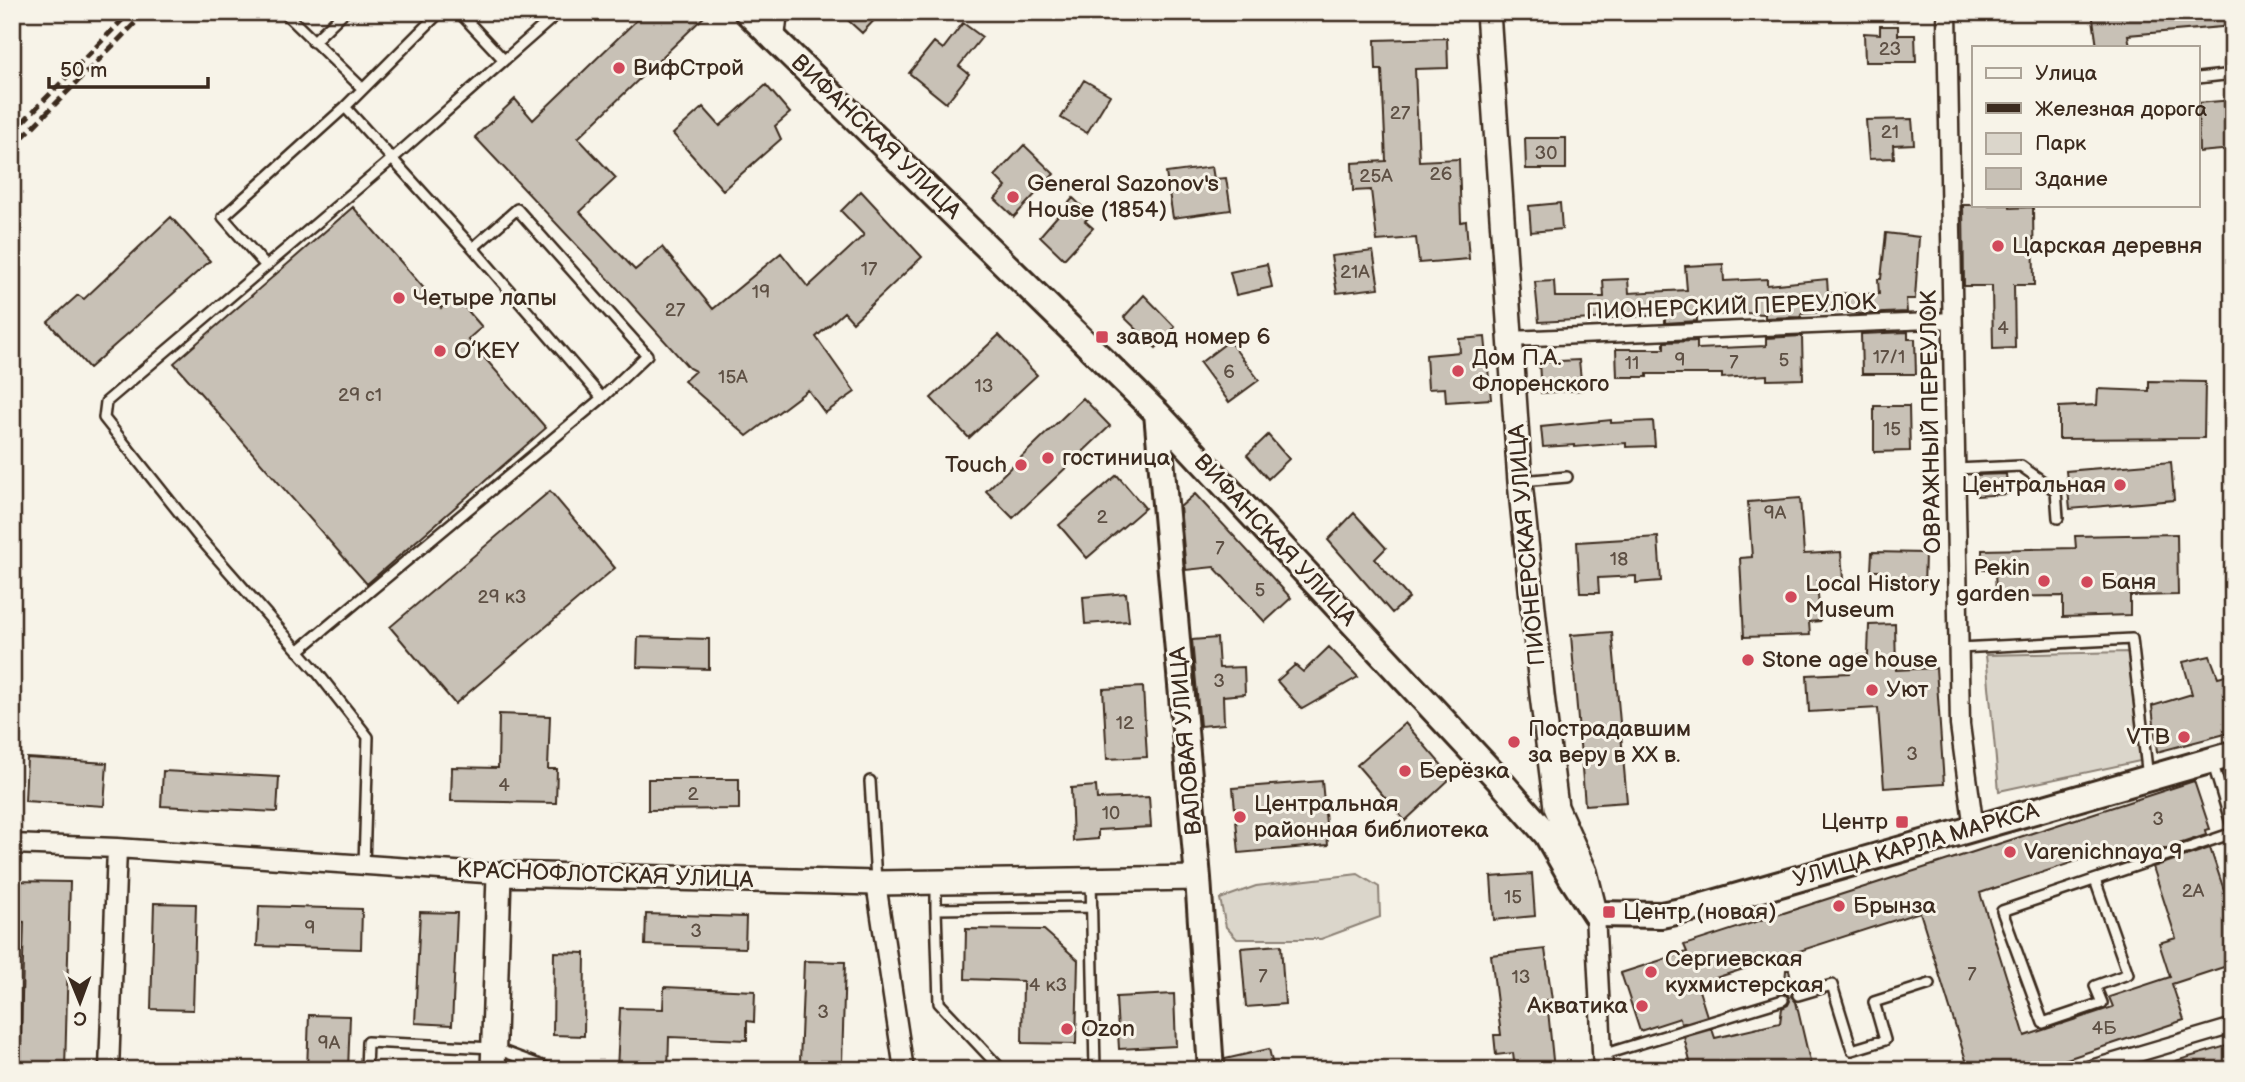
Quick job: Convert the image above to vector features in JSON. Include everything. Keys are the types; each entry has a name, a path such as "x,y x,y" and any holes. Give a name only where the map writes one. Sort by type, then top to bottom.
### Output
{"main road":[{"name":"ВИФАНСКАЯ УЛИЦА","path":"747,12 1157,413 1499,780 1547,835 1595,914"},
{"name":"ВАЛОВАЯ УЛИЦА","path":"1157,413 1198,878 1211,1070"},
{"name":"УЛИЦА КАРЛА МАРКСА","path":"1595,914 1661,915 1696,908 2222,757"}],"street":[{"path":"775,38 778,12"},
{"name":"ПИОНЕРСКАЯ УЛИЦА","path":"1488,12 1520,482 1556,807 1585,872 1595,914 1603,1062"},
{"name":"ОВРАЖНЫЙ ПЕРЕУЛОК","path":"1947,12 1960,725 1974,829"},
{"name":"ПИОНЕРСКИЙ ПЕРЕУЛОК","path":"1509,339 1954,320"},
{"name":"КРАСНОФЛОТСКАЯ УЛИЦА","path":"12,844 117,848 499,874 876,883 1198,878"},
{"path":"109,1070 117,848"},
{"path":"494,1059 499,874"},
{"path":"876,883 904,1070"},
{"path":"2084,1070 2233,1026"}],"lane":[{"path":"284,12 363,89"},
{"path":"313,42 344,12"},
{"path":"265,265 223,217 345,107 440,12"},
{"path":"459,12 504,60"},
{"path":"364,865 368,737 298,650 197,535 104,418 106,402 391,160 559,12"},
{"path":"2200,78 2233,74"},
{"path":"345,107 473,248 602,398"},
{"path":"298,650 602,398 647,355 517,209 473,248"},
{"path":"1956,463 2021,466 2056,491 2058,518"},
{"path":"1520,482 1567,477"},
{"path":"1959,648 2132,639 2148,778"},
{"path":"2095,880 2128,974 2095,986 2102,1003 2043,1023 2002,911 2233,832 2222,757"},
{"path":"870,781 876,883"},
{"path":"1091,879 1095,1070"},
{"path":"936,881 939,1003 1002,1070"},
{"path":"936,909 1092,907"},
{"path":"1798,995 1832,985 1852,1050 1885,1040 1874,1002 1930,984"},
{"path":"1603,1062 1783,1000"},
{"path":"366,1070 367,1042 494,1059 522,1056 553,1070"}],"green space":[{"path":"2128,652 2140,761 1999,791 1986,655"},
{"path":"1358,874 1379,887 1380,917 1321,939 1237,939 1226,927 1220,899 1256,886"}],"building":[{"path":"645,12 709,12 578,138 616,178 580,212 635,270 662,247 713,309 781,253 808,287 864,235 841,211 861,191 922,257 853,322 844,312 816,337 855,392 825,413 808,390 747,436 684,381 695,371 689,368 475,137 515,99 533,120"},
{"path":"839,12 882,12 862,33"},
{"path":"2092,12 2233,12 2233,26 2128,35 2130,46 2097,46"},
{"path":"963,23 982,37 959,66 969,74 946,103 909,73 934,42 943,49"},
{"path":"1880,26 1898,26 1898,35 1915,35 1916,62 1865,62 1864,33 1880,34"},
{"path":"1447,38 1448,68 1415,69 1419,161 1459,159 1461,222 1466,221 1469,259 1419,263 1416,238 1377,241 1371,190 1353,191 1352,163 1386,161 1382,70 1376,70 1375,40"},
{"path":"1084,80 1110,95 1087,133 1061,118"},
{"path":"766,85 790,113 775,126 781,139 723,190 673,134 703,107 720,126"},
{"path":"2233,100 2233,149 2200,152 2200,103"},
{"path":"1912,119 1914,144 1893,145 1894,158 1869,159 1866,120"},
{"path":"1525,138 1566,138 1566,169 1526,169"},
{"path":"1024,145 1054,174 1014,217 995,199 1006,187 995,176"},
{"path":"1212,167 1214,179 1226,178 1231,210 1173,218 1166,173"},
{"path":"1073,198 1091,215 1085,221 1093,228 1064,259 1040,236"},
{"path":"1560,203 1562,229 1531,232 1529,206"},
{"name":"Царская деревня","path":"1963,205 2033,207 2034,285 2014,285 2015,348 1993,349 1992,286 1964,286"},
{"path":"353,207 441,308 455,296 482,327 468,339 546,428 367,584 174,363"},
{"path":"171,217 210,261 89,368 48,322 78,295 84,299"},
{"path":"1886,233 1919,237 1915,299 1906,299 1907,312 1861,314 1848,313 1848,310 1801,314 1801,317 1765,318 1765,314 1744,313 1697,316 1697,321 1665,323 1665,315 1539,322 1535,282 1554,281 1555,297 1604,297 1603,280 1628,279 1629,293 1687,290 1685,266 1723,264 1724,281 1767,279 1767,285 1827,279 1828,293 1879,294 1878,279 1881,279"},
{"path":"1373,251 1379,288 1337,293 1331,256"},
{"path":"1267,264 1272,287 1236,295 1230,272"},
{"path":"1144,295 1175,327 1156,348 1124,317"},
{"path":"1908,332 1908,339 1915,339 1916,374 1862,374 1861,334"},
{"path":"999,335 1037,375 969,438 931,398"},
{"path":"1802,336 1803,379 1767,380 1767,375 1722,378 1722,374 1647,374 1647,377 1617,377 1616,349 1664,349 1664,342 1697,341 1697,349 1766,346 1766,338"},
{"name":"Дом П.А. Флоренского","path":"1485,337 1491,399 1446,402 1445,388 1428,389 1426,355 1460,352 1459,339"},
{"path":"1229,341 1259,380 1229,402 1200,363"},
{"path":"1579,360 1582,390 1541,393 1539,362"},
{"path":"2149,381 2205,382 2204,438 2059,439 2059,407 2097,405 2098,389 2149,391"},
{"name":"гостиница","path":"1083,398 1110,426 1013,518 986,491"},
{"path":"1874,406 1909,406 1910,451 1874,452"},
{"path":"1611,420 1611,423 1653,421 1655,446 1626,447 1626,443 1543,447 1541,427"},
{"path":"1268,435 1289,459 1268,479 1247,455"},
{"name":"Центральная","path":"2171,462 2174,500 2070,509 2066,471"},
{"path":"2006,474 2008,494 1977,496 1976,475"},
{"path":"1117,475 1145,508 1087,558 1059,525"},
{"path":"550,491 615,568 455,704 390,627"},
{"path":"1195,494 1291,598 1265,622 1214,567 1186,570 1180,507"},
{"name":"Local History Museum","path":"1800,498 1804,554 1841,552 1843,579 1817,581 1820,621 1809,622 1810,635 1744,637 1740,558 1752,557 1748,502"},
{"path":"1354,513 1386,548 1375,559 1409,598 1392,613 1328,540"},
{"name":"Баня","path":"2177,534 2178,595 2130,596 2130,615 2063,617 2063,596 1996,597 1995,569 1982,569 1982,550 2076,548 2075,536"},
{"path":"1658,537 1661,581 1636,583 1636,576 1598,578 1599,593 1580,593 1577,542"},
{"path":"1872,552 1925,553 1924,588 1882,588 1881,571 1871,571"},
{"path":"1126,593 1129,621 1085,624 1083,597"},
{"path":"1895,624 1896,670 1936,668 1944,784 1884,788 1878,708 1809,712 1807,675 1849,673 1848,656 1868,655 1869,625"},
{"path":"1612,632 1627,802 1585,805 1571,635"},
{"path":"638,637 709,639 709,669 637,667"},
{"path":"1217,638 1219,668 1244,667 1245,694 1223,696 1224,724 1200,726 1192,640"},
{"path":"1329,647 1358,677 1302,709 1277,681 1295,665 1303,672"},
{"path":"2210,656 2218,677 2233,673 2233,732 2157,752 2152,706 2192,694 2183,662"},
{"path":"1143,687 1147,757 1107,759 1103,689"},
{"path":"499,714 550,716 548,769 557,769 556,803 451,801 452,767 498,768"},
{"name":"Берёзка","path":"1405,723 1452,777 1405,821 1357,765"},
{"path":"27,758 107,763 104,806 25,801"},
{"path":"163,771 279,777 277,812 161,806"},
{"path":"648,779 739,779 739,809 648,810"},
{"path":"1322,781 1328,845 1239,853 1233,788"},
{"path":"2194,781 2210,829 2205,830 2206,835 2149,854 2147,849 2122,857 2119,847 1980,893 2025,1036 2113,1007 2109,997 2170,977 2159,943 2176,938 2153,867 2210,848 2233,917 2233,964 2172,984 2184,1020 2034,1070 1969,1070 1920,912 1697,984 1707,1016 1681,1024 1680,1018 1640,1031 1621,973 1687,952 1684,945"},
{"path":"1096,786 1097,799 1149,797 1151,827 1098,830 1098,839 1073,841 1071,788"},
{"path":"1532,874 1535,916 1494,920 1491,877"},
{"path":"12,881 70,882 65,1070 20,1070 24,922 12,921"},
{"path":"154,903 196,904 193,1010 151,1009"},
{"path":"259,906 362,909 361,949 257,946"},
{"path":"420,912 457,913 452,1025 415,1023"},
{"path":"646,914 746,917 745,948 645,945"},
{"path":"966,929 1044,930 1078,960 1076,1044 1022,1043 1023,981 965,979"},
{"path":"1281,945 1285,1004 1246,1007 1241,948"},
{"path":"1545,949 1552,1000 1547,1000 1554,1070 1515,1070 1513,1053 1496,1055 1494,1035 1501,1035 1491,955"},
{"path":"554,952 585,953 584,1036 553,1035"},
{"path":"804,961 845,962 842,1063 800,1062"},
{"path":"1786,970 1789,970 1793,990 1791,996 1796,1002 1812,1070 1692,1070 1684,1037 1712,1029 1715,1038 1780,1023 1782,1008 1790,1001 1784,993"},
{"path":"664,987 755,991 754,1022 747,1021 747,1040 669,1037 668,1070 617,1070 620,1008 663,1009"},
{"path":"1174,994 1176,1046 1119,1049 1116,997"},
{"path":"309,1015 350,1016 348,1070 307,1070"},
{"path":"2233,1044 2233,1070 2162,1070 2162,1065"},
{"path":"1269,1049 1274,1070 1226,1070 1225,1059"}],"railway":[{"path":"12,133 130,12"},
{"path":"12,148 146,12"}],"place":[{"name":"ВифСтрой","path":"619,68"},
{"name":"General Sazonov's House (1854)","path":"1013,197"},
{"name":"Царская деревня","path":"1998,246"},
{"name":"Четыре лапы","path":"399,298"},
{"name":"завод номер 6","path":"1102,337"},
{"name":"O’KEY","path":"440,351"},
{"name":"Дом П.А. Флоренского","path":"1458,371"},
{"name":"гостиница","path":"1048,458"},
{"name":"Touch","path":"1021,465"},
{"name":"Центральная","path":"2120,485"},
{"name":"Pekin garden","path":"2044,581"},
{"name":"Баня","path":"2087,582"},
{"name":"Local History Museum","path":"1791,597"},
{"name":"Stone age house","path":"1748,660"},
{"name":"Уют","path":"1872,690"},
{"name":"VTB","path":"2184,737"},
{"name":"Пострадавшим за веру в XX в.","path":"1514,742"},
{"name":"Берёзка","path":"1405,771"},
{"name":"Центральная районная библиотека","path":"1240,817"},
{"name":"Центр","path":"1902,822"},
{"name":"Varenichnaya 9","path":"2010,852"},
{"name":"Брынза","path":"1839,906"},
{"name":"Центр (новая)","path":"1609,912"},
{"name":"Сергиевская кухмистерская","path":"1651,972"},
{"name":"Акватика","path":"1642,1006"},
{"name":"Ozon","path":"1067,1029"}]}
